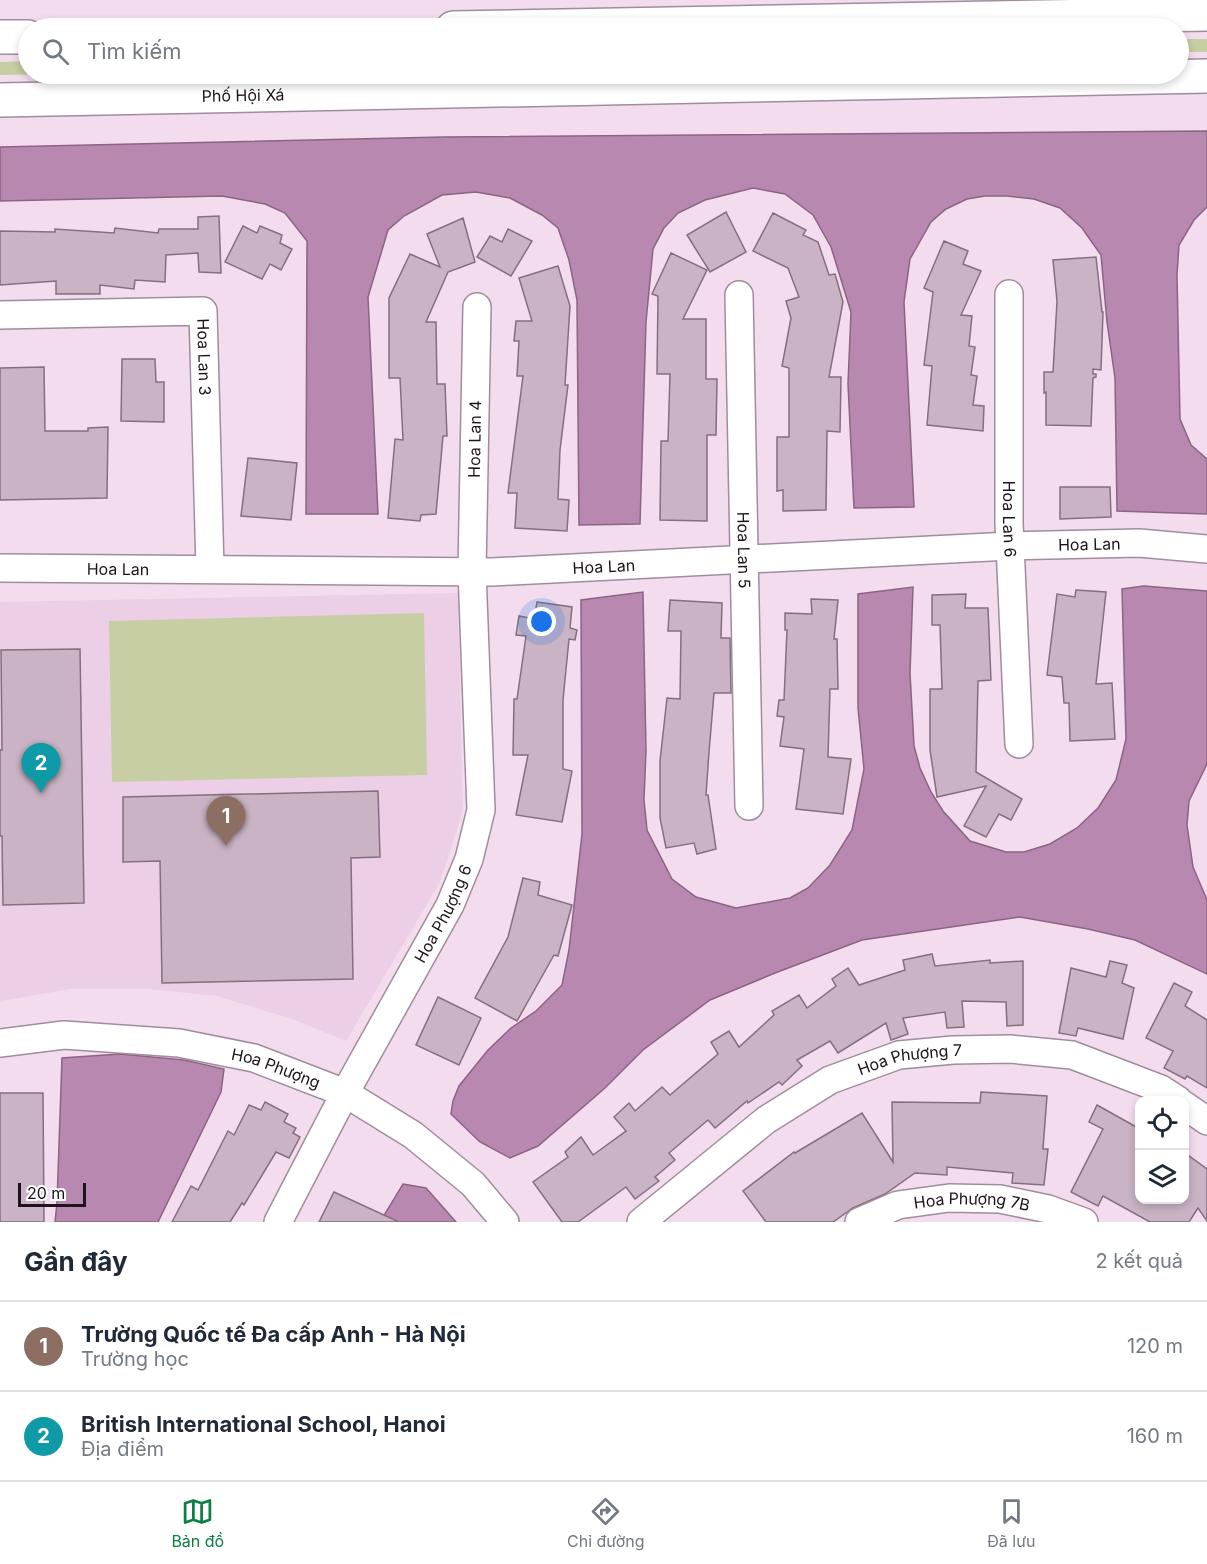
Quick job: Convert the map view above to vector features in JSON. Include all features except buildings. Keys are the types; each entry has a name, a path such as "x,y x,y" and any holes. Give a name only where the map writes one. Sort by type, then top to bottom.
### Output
{"main road":[{"path":"992,18 1207,14"},
{"path":"0,37 18,37"},
{"name":"Phố Hội Xá","path":"1189,76 1207,76"},
{"name":"Phố Hội Xá","path":"0,100 805,84"}],"street":[{"name":"Hoa Lan 6","path":"1009,294 1010,546 1019,744"},
{"name":"Hoa Lan 5","path":"738,295 749,806"},
{"name":"Hoa Lan 4","path":"472,571 477,307"},
{"name":"Hoa Lan 3","path":"0,315 203,310 210,569"},
{"name":"Hoa Lan","path":"0,568 545,570 1010,546 1139,543 1207,549"},
{"name":"Hoa Phượng 6","path":"278,1222 345,1093 450,905 469,859 481,810 472,571"},
{"name":"Hoa Phượng","path":"0,1043 64,1035 179,1043 254,1058 345,1093 413,1135 473,1184 506,1222"},
{"name":"Hoa Phượng 7","path":"641,1222 766,1120 784,1108 830,1080 899,1054 1010,1049 1072,1055 1161,1089 1171,1096"},
{"path":"1189,1108 1207,1121"},
{"name":"Hoa Phượng 7","path":"661,1222 672,1196"},
{"name":"Hoa Phượng 7B","path":"860,1222 898,1206 949,1198 1000,1199 1048,1209 1084,1222"}],"shaded area":[{"path":"1207,131 1207,207 1194,220 1179,245 1177,275 1180,419 1191,445 1207,459 1207,514 1117,511 1115,378 1101,255 1082,228 1060,208 1034,199 985,196 967,199 946,209 931,222 910,259 904,302 914,507 854,508 848,384 851,312 831,247 813,215 785,194 753,188 705,200 678,213 664,228 653,249 646,322 640,524 579,525 577,300 569,260 558,228 542,215 510,198 476,192 442,195 404,216 388,230 368,297 378,514 306,514 307,241 285,213 265,204 222,196 0,201 0,147 444,137"},
{"path":"1144,586 1207,591 1207,764 1189,801 1187,825 1193,867 1207,900 1207,974 1135,940 1020,917 862,940 710,1000 643,1050 605,1088 538,1146 510,1158 480,1142 451,1114 459,1086 488,1050 511,1028 536,1011 562,985 569,950 582,834 581,600 643,592 646,751 644,800 647,830 672,879 696,897 736,908 790,898 808,888 830,865 852,830 864,769 858,708 858,594 913,587 910,673 914,746 920,768 943,811 970,841 1006,852 1024,852 1050,844 1077,828 1098,808 1116,780 1126,739 1122,589"},
{"path":"458,593 463,811 440,882 346,1041 295,1020 217,996 149,989 71,989 0,1001 0,602"},
{"path":"120,1054 184,1060 224,1069 221,1092 158,1222 55,1222 62,1058"},
{"path":"403,1184 426,1188 456,1222 380,1222"}],"green space":[{"path":"1189,39 1207,39 1207,52 1189,52"},
{"path":"18,61 18,75 0,75 0,62"},
{"path":"424,613 427,775 112,782 109,621"}],"place":[{"name":"British International School, Hanoi","path":"41,793"},
{"name":"Trường Quốc tế Đa cấp Anh - Hà Nội","path":"226,846"}]}
